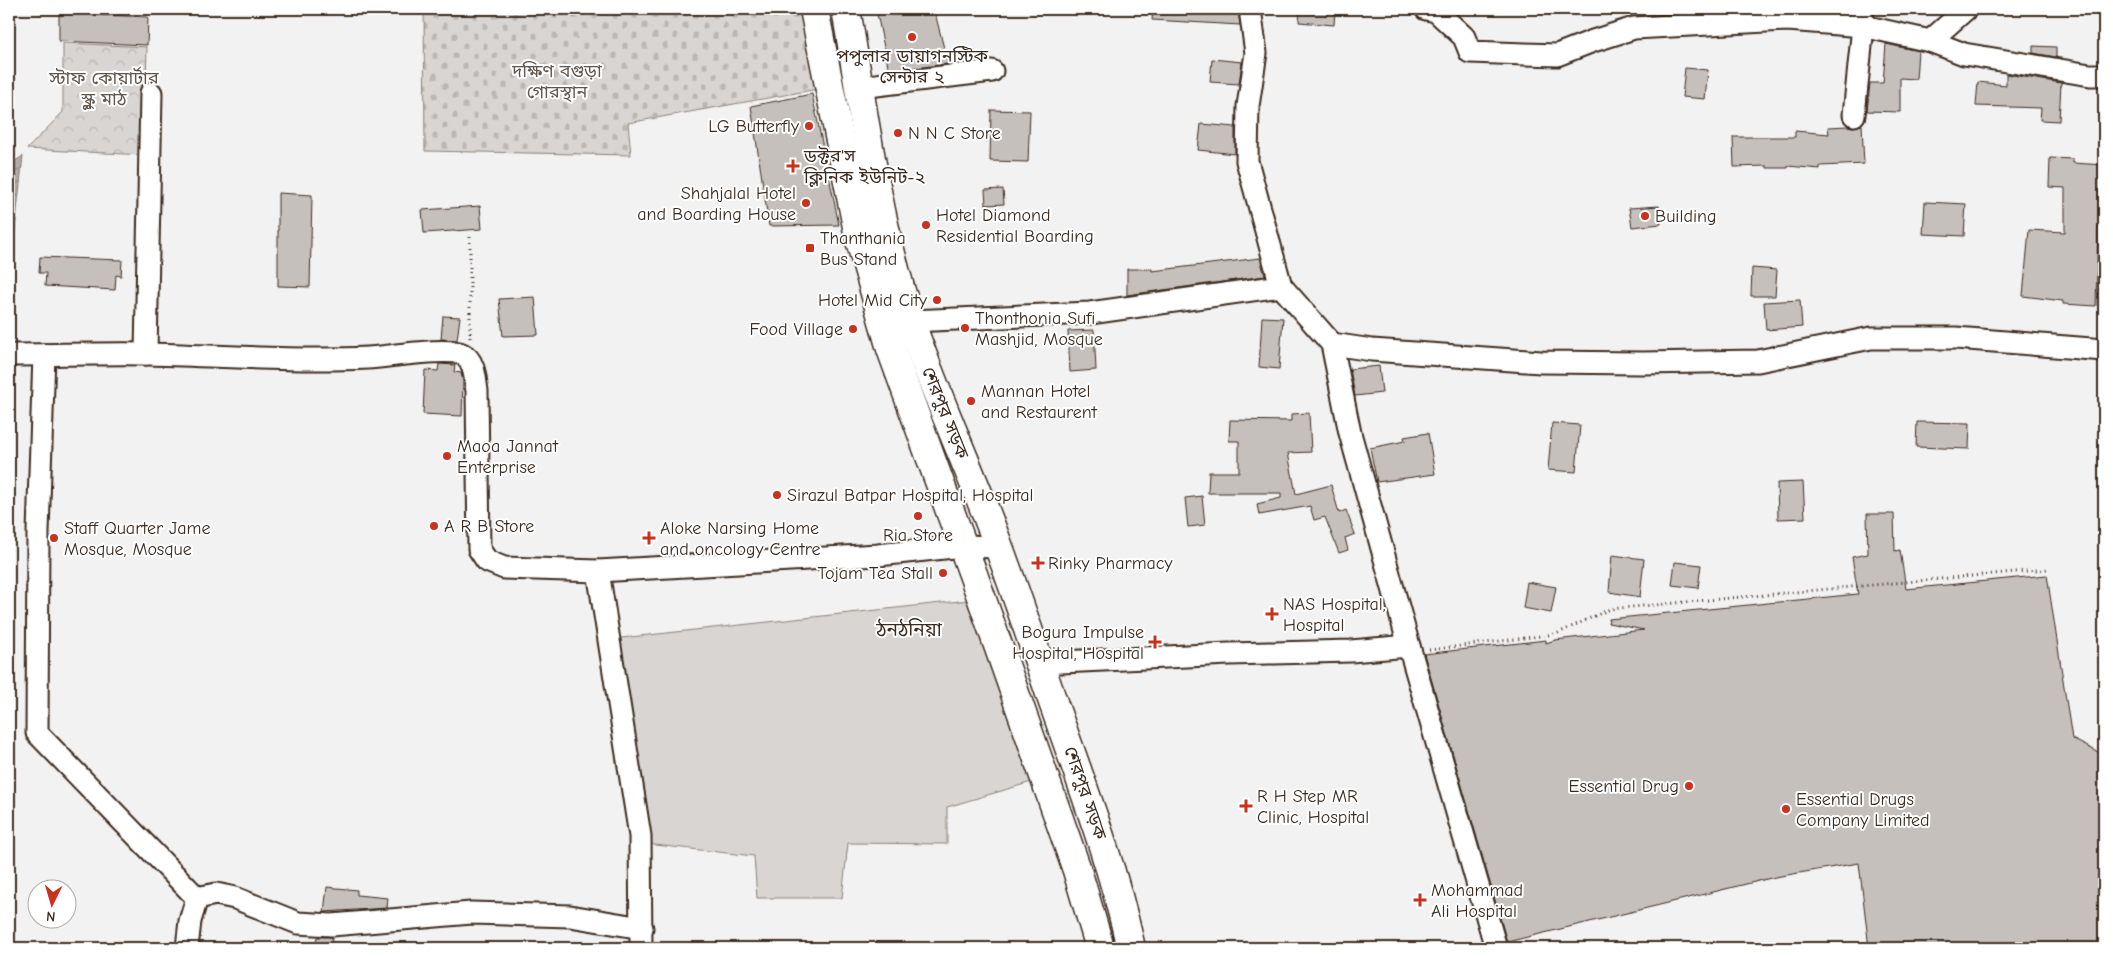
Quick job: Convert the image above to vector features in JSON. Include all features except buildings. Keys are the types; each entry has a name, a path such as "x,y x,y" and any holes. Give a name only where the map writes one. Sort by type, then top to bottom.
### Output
{"highway":[{"name":"শেরপুর সড়ক","path":"814,9 859,237 891,349 963,546 1077,870 1100,948"},
{"name":"শেরপুর সড়ক","path":"846,9 874,175 893,261 911,321 936,392 983,505 1040,664 1101,841 1123,912 1131,948"}],"street":[{"path":"1250,9 1256,53 1248,106 1247,161 1281,286 1332,344 1350,433 1496,948"},
{"path":"1426,9 1436,11 1464,37 1470,52 1557,56 1593,40 1634,28 1863,17 1964,54 2090,75 2104,75"},
{"path":"1930,41 1966,9"},
{"path":"1854,115 1863,17"},
{"path":"860,86 992,71"},
{"path":"146,354 151,93"},
{"path":"911,321 1090,313 1281,286"},
{"path":"1332,344 1372,350 1541,362 1643,363 1758,360 1871,338 1956,338 2104,350"},
{"path":"9,355 146,354 286,359 369,358 440,352 462,354 470,361 474,370 477,391 479,549 487,561 504,568 598,571 859,557 963,546 998,546"},
{"path":"44,355 38,532 38,733 197,898"},
{"path":"197,898 216,894 235,898 298,922 332,926 470,913 570,916 641,938 640,836 598,571"},
{"path":"1040,664 1229,654 1410,649"},
{"path":"187,948 190,921 197,898"}],"path":[{"path":"470,238 470,361"},
{"path":"1410,649 1556,634 1610,609 2048,569"}],"green space":[{"name":"দক্ষিণ বগুড়া গোরস্থান","path":"424,9 804,9 818,89 628,123 631,155 425,151"},
{"name":"স্টাফ কোয়ার্টার স্কুল মাঠ","path":"63,43 147,47 144,155 27,149 63,112"},
{"path":"969,600 1035,781 947,807 947,844 848,843 842,898 757,898 754,856 646,844 612,639"}],"water":[{"path":"23,156 9,284 9,165"}],"place":[{"name":"পপুলার ডায়াগনস্টিক সেন্টার ২","path":"912,37"},
{"name":"LG Butterfly","path":"809,126"},
{"name":"N N C Store","path":"898,133"},
{"name":"ডক্টর'স ক্লিনিক ইউনিট-২","path":"793,166"},
{"name":"Shahjalal Hotel and Boarding House","path":"806,203"},
{"name":"Building","path":"1645,216"},
{"name":"Hotel Diamond Residential Boarding","path":"926,225"},
{"name":"Thanthania Bus Stand","path":"810,248"},
{"name":"Hotel Mid City","path":"937,300"},
{"name":"Thonthonia Sufi Mashjid, Mosque","path":"965,328"},
{"name":"Food Village","path":"853,329"},
{"name":"Mannan Hotel and Restaurent","path":"971,401"},
{"name":"Maoa Jannat Enterprise","path":"447,456"},
{"name":"Sirazul Batpar Hospital, Hospital","path":"777,495"},
{"name":"Ria Store","path":"918,516"},
{"name":"A R B Store","path":"434,526"},
{"name":"Staff Quarter Jame Mosque, Mosque","path":"54,538"},
{"name":"Aloke Narsing Home and oncology Centre","path":"649,538"},
{"name":"Rinky Pharmacy","path":"1038,563"},
{"name":"Tojam Tea Stall","path":"943,573"},
{"name":"NAS Hospital, Hospital","path":"1272,614"},
{"name":"Bogura Impulse Hospital, Hospital","path":"1155,642"},
{"name":"Essential Drug","path":"1689,786"},
{"name":"R H Step MR Clinic, Hospital","path":"1246,806"},
{"name":"Essential Drugs Company Limited","path":"1786,809"},
{"name":"Mohammad Ali Hospital","path":"1420,900"}],"district":[{"name":"ঠনঠনিয়া","path":"909,630"}]}
